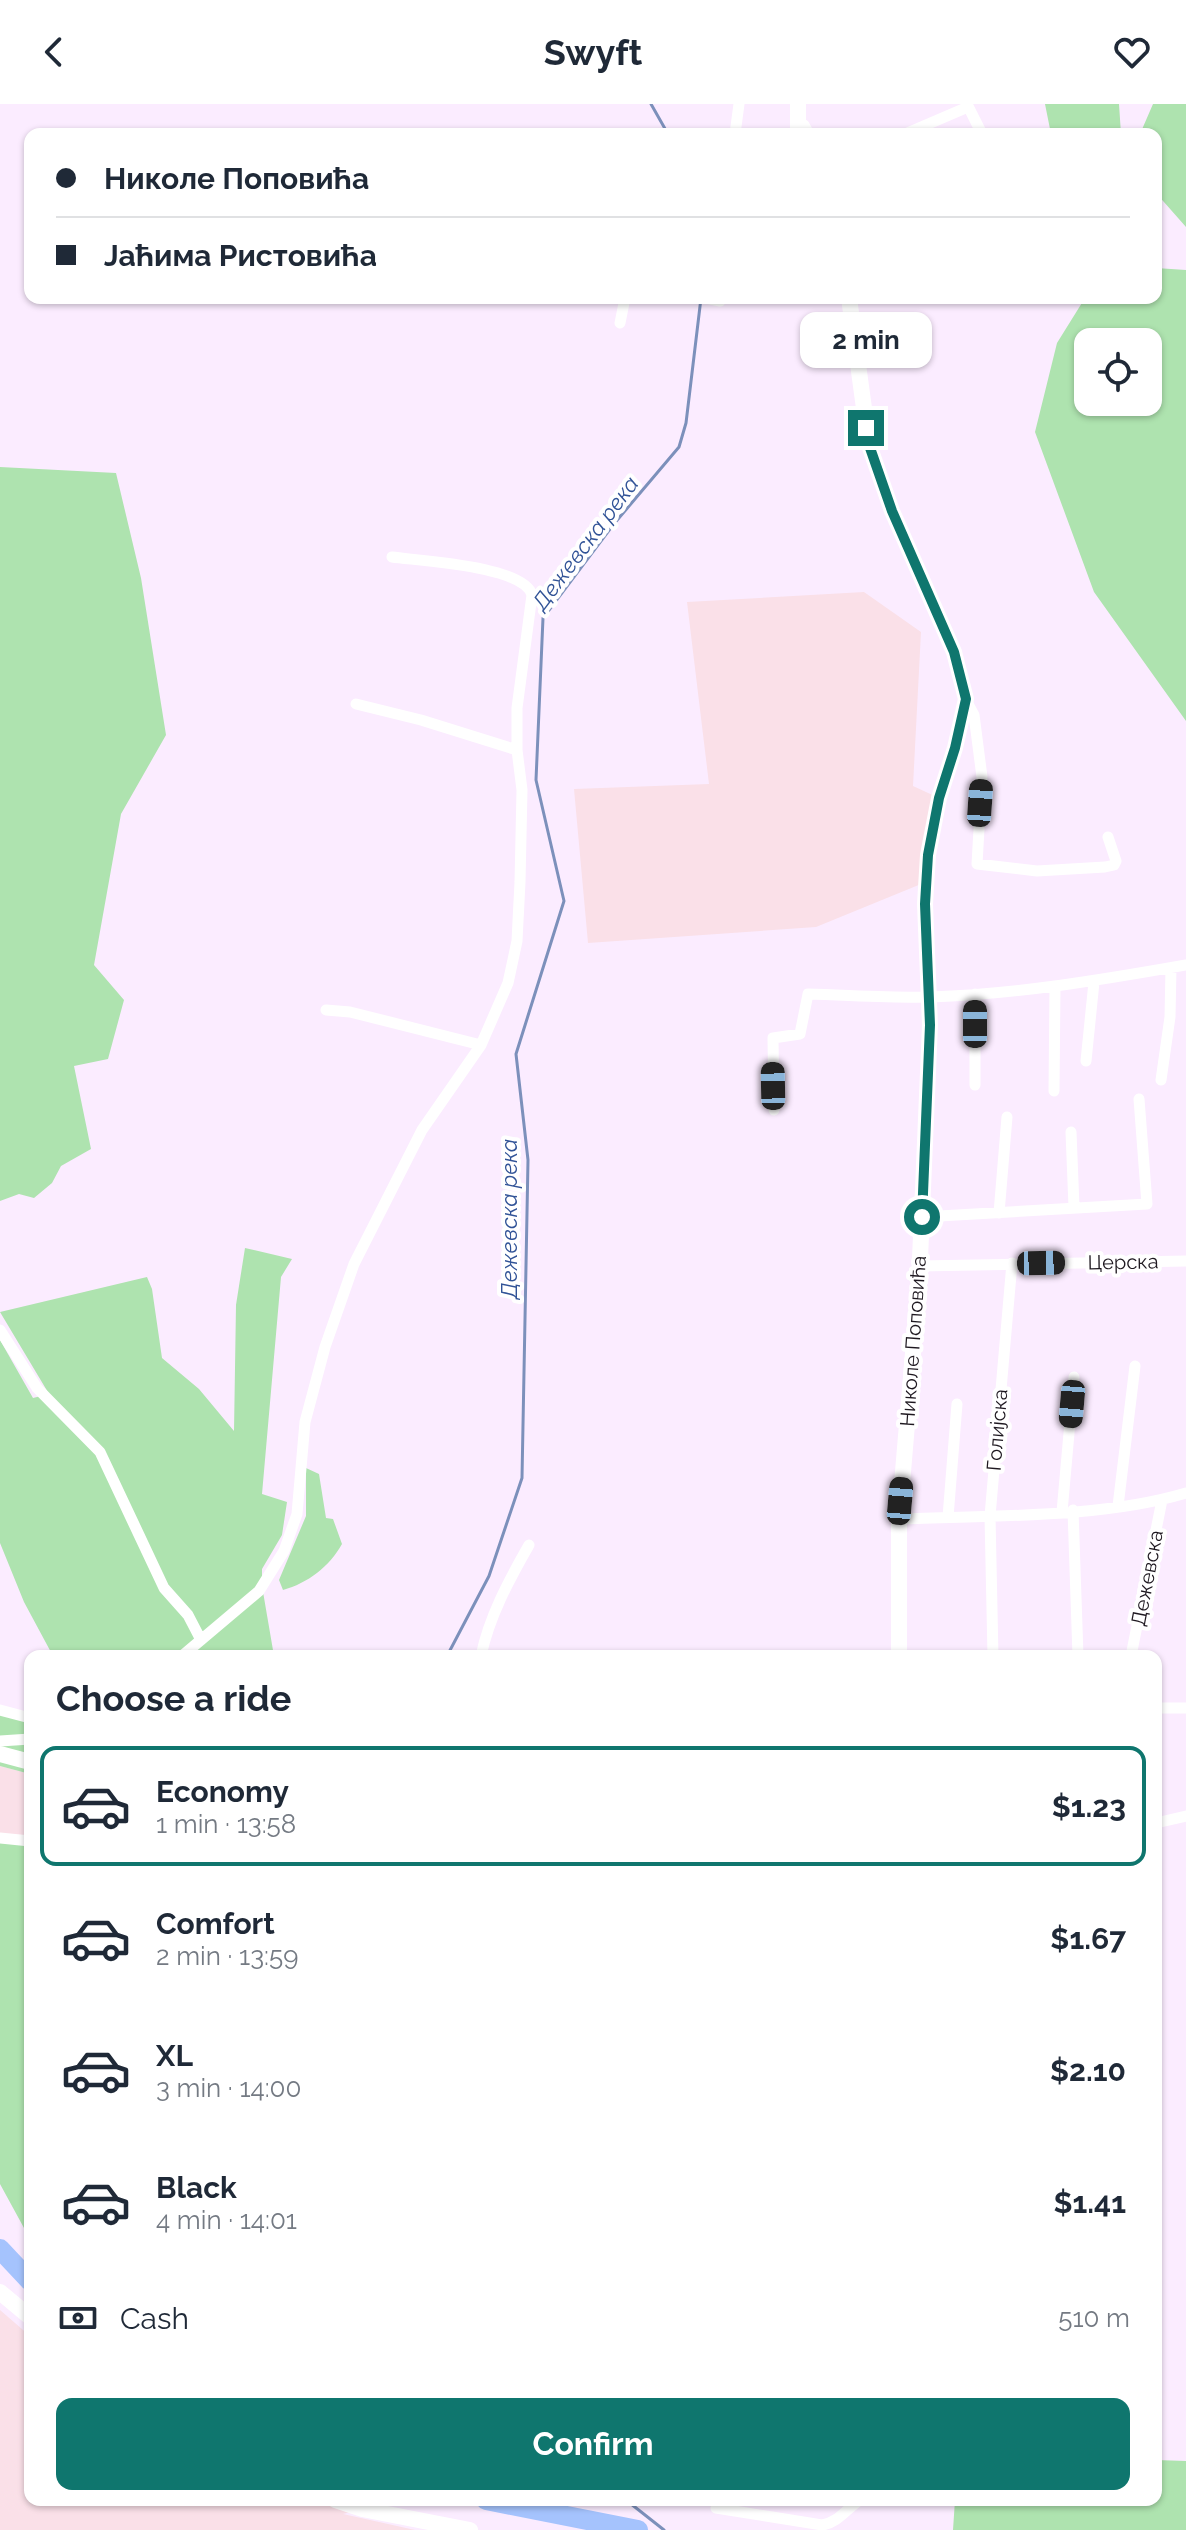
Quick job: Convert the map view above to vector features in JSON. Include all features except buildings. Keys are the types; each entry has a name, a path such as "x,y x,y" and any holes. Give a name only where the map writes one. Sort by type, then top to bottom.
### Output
{"main road":[{"path":"798,104 802,128"},
{"path":"850,304 869,445 892,511 954,652 966,699"},
{"name":"Николе Поповића","path":"899,1650 899,1519 919,1266 930,1025 925,904 928,855 939,798 966,699"},
{"path":"0,1754 24,1760"},
{"path":"0,2292 24,2312"},
{"path":"353,2506 470,2530"}],"street":[{"path":"736,128 739,104"},
{"path":"918,128 968,105 979,128"},
{"path":"620,323 624,304"},
{"path":"189,1650 259,1591 284,1551 297,1514 305,1422 325,1347 354,1264 422,1130 481,1045 508,983 517,941 522,790 517,750 517,708 532,595 526,584 491,570 392,557"},
{"path":"966,699 974,715 982,777 977,864 981,867 1037,871 1105,867 1114,865 1116,861 1108,837"},
{"path":"356,704 421,720 517,750"},
{"path":"774,1110 773,1038 800,1034 808,994 928,997 975,994 1094,982 1186,965"},
{"path":"1161,1080 1170,1017 1171,968"},
{"path":"1086,1061 1094,982"},
{"path":"1054,1091 1055,987"},
{"path":"975,994 975,1085"},
{"path":"326,1010 350,1012 481,1045"},
{"path":"922,1217 1147,1204 1139,1099"},
{"path":"999,1213 1007,1117"},
{"path":"1071,1132 1074,1207"},
{"name":"Церска","path":"919,1266 1186,1261"},
{"name":"Голијска","path":"990,1516 1012,1263"},
{"path":"0,1330 37,1388 100,1452 164,1588 188,1615 201,1640"},
{"path":"1118,1506 1135,1366"},
{"path":"1074,1377 1068,1511 1078,1650"},
{"name":"Голијска","path":"948,1517 957,1404"},
{"path":"899,1519 1068,1511 1162,1500 1186,1493"},
{"name":"Дежевска","path":"1132,1650 1162,1500"},
{"path":"990,1516 993,1650"},
{"path":"482,1650 486,1631 529,1545"},
{"path":"1162,1708 1186,1708"},
{"path":"0,1710 24,1716"},
{"path":"0,1741 24,1739"},
{"path":"1162,1822 1186,1816"},
{"path":"0,1838 24,1840"},
{"path":"716,2508 822,2525 837,2520 850,2506"}],"shaded area":[{"path":"864,592 921,632 913,786 939,798 926,882 816,927 588,943 574,789 709,784 687,602"},
{"path":"0,1766 24,1772 24,1836 0,1834"},
{"path":"0,2310 24,2331 24,2506 353,2506 362,2509 343,2514 415,2530 0,2530"}],"green space":[{"path":"1045,104 1119,104 1121,128 1050,128"},
{"path":"1153,104 1186,104 1186,227 1162,200 1162,128 1143,128"},
{"path":"1162,268 1186,270 1186,721 1094,592 1035,432 1057,343 1081,304 1162,304"},
{"path":"0,467 116,473 141,578 166,735 121,814 94,965 124,1000 108,1059 74,1066 91,1149 61,1166 52,1183 34,1198 19,1194 0,1201"},
{"path":"245,1248 292,1259 281,1277 262,1494 287,1502 282,1535 262,1569 273,1650 50,1650 24,1602 0,1543 0,1340 33,1398 49,1394 0,1312 147,1277 152,1289 162,1358 199,1389 234,1431 236,1305"},
{"path":"306,1468 319,1474 326,1518 333,1519 342,1544 317,1573 283,1590 279,1580 306,1516"},
{"path":"0,1710 24,1716 24,1772 0,1766"},
{"path":"0,1834 24,1836 24,2228 0,2184"},
{"path":"1162,2460 1186,2461 1186,2530 953,2530 955,2506 1162,2506"}],"waterway":[{"name":"Дежевска река","path":"651,104 665,128"},
{"name":"Дежевска река","path":"450,1650 489,1576 522,1478 528,1160 516,1054 564,901 536,780 543,618 613,525 679,447 686,423 700,304"},
{"path":"0,2249 24,2275"},
{"path":"516,2506 638,2530"},
{"name":"Дежевска река","path":"634,2506 664,2530"}],"route":[{"path":"866,428 892,511 954,652 966,699 939,798 928,855 925,904 930,1025 922,1217"}]}
